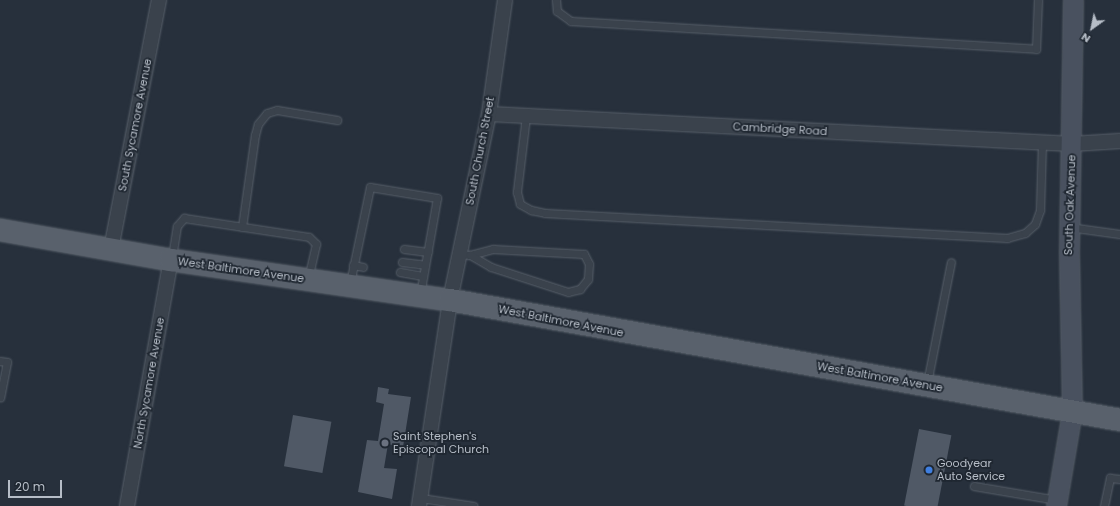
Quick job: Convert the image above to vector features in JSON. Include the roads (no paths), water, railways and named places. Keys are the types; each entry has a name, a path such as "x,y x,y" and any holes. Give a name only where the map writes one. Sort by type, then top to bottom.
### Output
{"main road":[{"name":"South Oak Avenue","path":"1057,503 1072,411 1069,227 1072,144 1073,0"},
{"name":"West Baltimore Avenue","path":"0,230 171,260 308,280 351,276 421,286 450,300 1120,420"}],"street":[{"name":"South Sycamore Avenue","path":"111,250 160,0"},
{"name":"South Church Street","path":"420,502 450,300 465,254 489,114 505,0"},
{"name":"Cambridge Road","path":"489,114 1072,144 1120,141"},
{"name":"North Sycamore Avenue","path":"127,506 171,260"}],"lane":[{"path":"556,0 557,11 571,21 1036,49 1038,0"},
{"path":"242,227 255,135 258,124 267,113 277,110 337,120"},
{"path":"526,116 517,192 520,204 531,210 545,213 1007,238 1025,233 1035,224 1038,217 1040,210 1042,142"},
{"path":"351,276 360,256 359,242 370,187 437,198 421,286 400,272"},
{"path":"171,260 177,226 184,218 310,237 316,244 308,280"},
{"path":"1069,227 1120,234"},
{"path":"359,242 367,243"},
{"path":"404,249 428,252"},
{"path":"493,249 584,254 590,264 588,279 580,289 568,292 491,267 465,254 493,249"},
{"path":"402,262 425,265"},
{"path":"926,385 951,262"},
{"path":"351,276 363,267"},
{"path":"0,360 7,362 0,397"},
{"path":"1104,506 1110,478 1120,479"},
{"path":"974,486 1057,503"},
{"path":"420,502 472,506"}],"place":[{"name":"Saint Stephen's Episcopal Church","path":"385,443"},
{"name":"Goodyear Auto Service","path":"929,470"}]}
